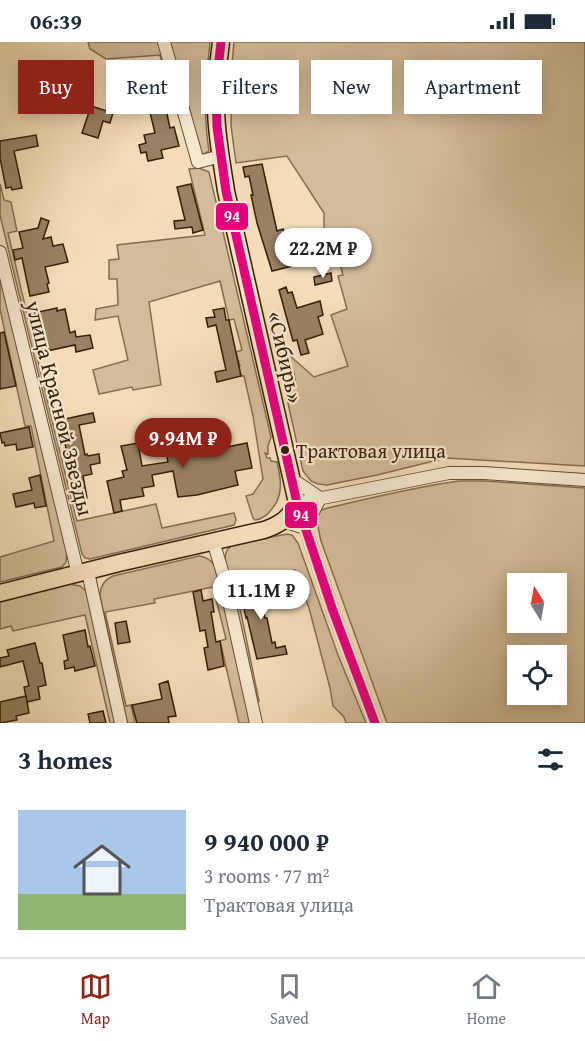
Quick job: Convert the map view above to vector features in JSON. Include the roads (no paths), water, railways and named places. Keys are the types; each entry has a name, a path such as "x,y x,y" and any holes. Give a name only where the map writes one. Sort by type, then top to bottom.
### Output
{"highway":[{"name":"«Сибирь»","path":"221,42 216,109 220,156 297,503"},
{"path":"0,593 264,530 276,526 292,514 297,503"}],"street":[{"path":"164,42 198,162 220,156"},
{"name":"улица Красной Звезды","path":"0,252 121,723"},
{"path":"375,723 337,622 297,503 449,473 585,480"},
{"path":"292,479 320,498"},
{"path":"305,528 320,498"},
{"path":"283,521 305,528"},
{"path":"213,541 223,574 256,723"}],"place":[{"name":"Трактовая улица","path":"285,450"}]}
